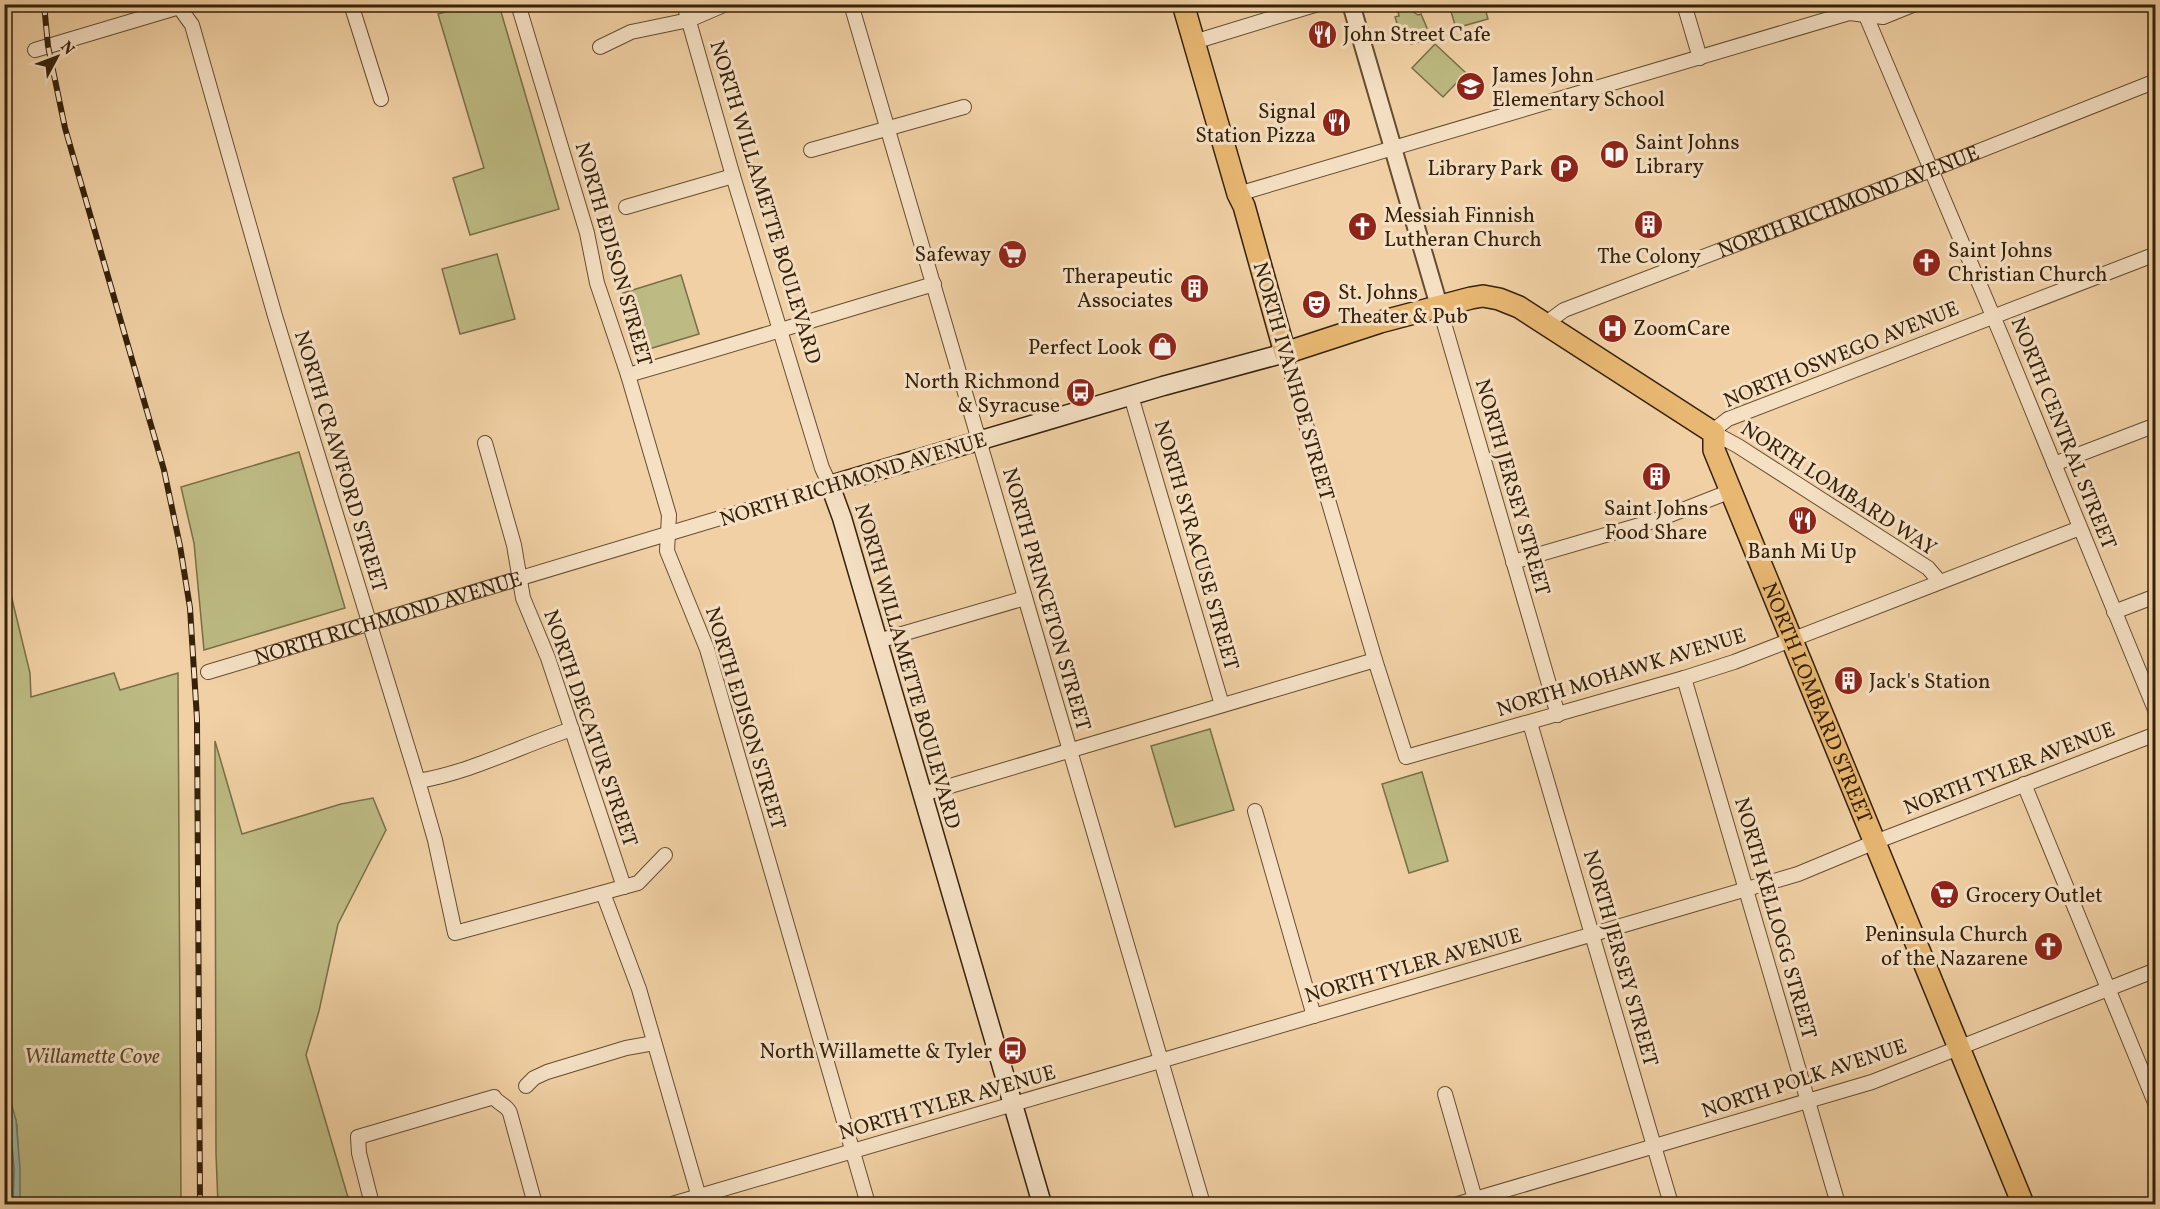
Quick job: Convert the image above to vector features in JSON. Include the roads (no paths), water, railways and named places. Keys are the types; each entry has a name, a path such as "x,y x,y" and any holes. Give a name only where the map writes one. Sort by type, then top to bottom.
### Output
{"main road":[{"name":"NORTH IVANHOE STREET","path":"1183,4 1238,194 1244,206 1285,353"},
{"name":"NORTH RICHMOND AVENUE","path":"830,485 1285,353 1380,322 1483,296 1499,298 1519,307 1545,324"},
{"path":"1545,324 1714,433"},
{"name":"NORTH LOMBARD STREET","path":"1714,433 1714,450 2023,1204"},
{"name":"NORTH WILLAMETTE BOULEVARD","path":"830,485 878,640 1042,1204"}],"street":[{"path":"351,4 381,99"},
{"name":"NORTH EDISON STREET","path":"518,4 587,233 597,283 628,375 669,515 667,552 707,650 868,1204"},
{"name":"NORTH WILLAMETTE BOULEVARD","path":"684,4 733,176 822,468 830,485"},
{"path":"600,47 631,32 688,20 726,4"},
{"name":"NORTH PRINCETON STREET","path":"851,4 1203,1204"},
{"path":"1194,42 1318,4"},
{"path":"1350,4 1439,306"},
{"path":"1684,4 1700,58"},
{"path":"1238,194 1849,13 1863,10 1883,17 1915,4"},
{"path":"35,50 182,5"},
{"name":"NORTH CRAWFORD STREET","path":"182,5 192,25 275,316 418,781 435,840 455,933 603,893"},
{"name":"NORTH CENTRAL STREET","path":"1863,10 1993,316 2156,712"},
{"name":"NORTH RICHMOND AVENUE","path":"1545,324 1564,310 1931,170 2156,81"},
{"path":"811,150 964,107"},
{"path":"626,207 733,176"},
{"name":"NORTH OSWEGO AVENUE","path":"1714,433 1728,419 2156,254"},
{"path":"628,375 732,346 934,284"},
{"name":"NORTH JERSEY STREET","path":"1439,306 1558,715"},
{"name":"NORTH IVANHOE STREET","path":"1285,353 1375,660 1406,757"},
{"name":"NORTH SYRACUSE STREET","path":"1131,396 1222,705"},
{"path":"2054,464 2156,425"},
{"name":"NORTH LOMBARD WAY","path":"1714,433 1928,568 1940,582"},
{"name":"NORTH DECATUR STREET","path":"485,443 514,545 523,598 548,658 624,887"},
{"name":"NORTH RICHMOND AVENUE","path":"208,672 830,485"},
{"path":"1513,562 1657,520 1731,491"},
{"name":"NORTH MOHAWK AVENUE","path":"1406,757 1558,715 1734,662 2080,528"},
{"path":"2114,612 2156,596"},
{"path":"878,640 1025,598"},
{"path":"923,794 1375,660"},
{"name":"NORTH KELLOGG STREET","path":"1684,678 1838,1204"},
{"name":"NORTH JERSEY STREET","path":"1530,723 1671,1204"},
{"path":"418,781 463,771 546,737 572,729"},
{"name":"NORTH TYLER AVENUE","path":"672,1204 700,1200 853,1152 1806,872 1875,842 2156,734"},
{"path":"2024,784 2156,1105"},
{"path":"1255,811 1314,1016"},
{"path":"664,855 638,883 603,893 639,989 700,1200"},
{"name":"NORTH POLK AVENUE","path":"1458,1204 1475,1199 1502,1198 1654,1146 1889,1076 2156,970"},
{"path":"526,1086 534,1078 547,1072 626,1048 654,1043"},
{"path":"1444,1094 1475,1199"},
{"path":"372,1204 359,1153 358,1137 494,1097 510,1113 535,1204"}],"water":[{"path":"5,1081 16,1120 20,1204 5,1204"}],"railway":[{"path":"44,4 48,46 65,128 164,470 190,608 197,719 200,1204"}],"place":[{"name":"John Street Cafe","path":"1322,34"},
{"name":"James John Elementary School","path":"1471,87"},
{"name":"Signal Station Pizza","path":"1337,123"},
{"name":"Saint Johns Library","path":"1614,154"},
{"name":"Library Park","path":"1564,168"},
{"name":"The Colony","path":"1649,225"},
{"name":"Messiah Finnish Lutheran Church","path":"1363,227"},
{"name":"Safeway","path":"1012,254"},
{"name":"Saint Johns Christian Church","path":"1927,262"},
{"name":"Therapeutic Associates","path":"1194,288"},
{"name":"St. Johns Theater & Pub","path":"1317,304"},
{"name":"ZoomCare","path":"1612,328"},
{"name":"Perfect Look","path":"1163,347"},
{"name":"North Richmond & Syracuse","path":"1081,393"},
{"name":"Saint Johns Food Share","path":"1656,477"},
{"name":"Banh Mi Up","path":"1802,520"},
{"name":"Jack's Station","path":"1848,681"},
{"name":"Grocery Outlet","path":"1945,895"},
{"name":"Peninsula Church of the Nazarene","path":"2049,946"},
{"name":"North Willamette & Tyler","path":"1013,1051"}],"park label":[{"name":"Willamette Cove","path":"92,1056"}]}
